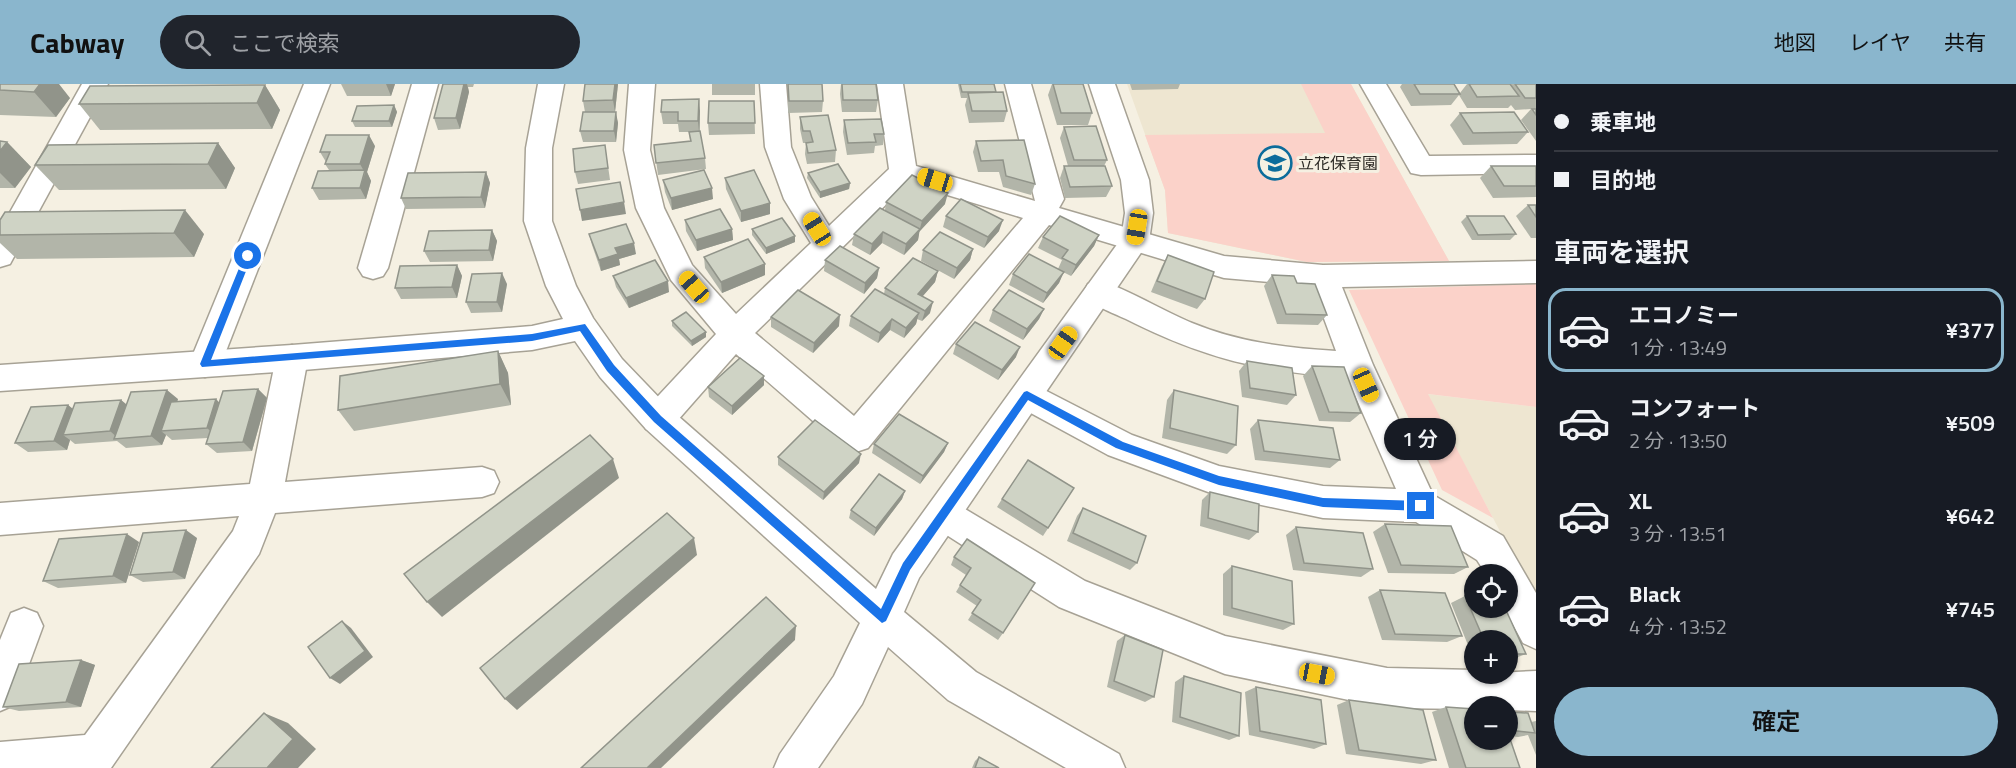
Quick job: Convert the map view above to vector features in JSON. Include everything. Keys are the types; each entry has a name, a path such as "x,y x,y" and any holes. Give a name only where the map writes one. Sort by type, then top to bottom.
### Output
{"street":[{"path":"0,256 94,84"},
{"path":"205,364 317,84"},
{"path":"373,268 425,84"},
{"path":"550,84 539,148 538,221 561,286 582,327 611,368 658,419 963,686 1105,768"},
{"path":"642,84 637,150 650,208 681,272 735,334 856,438 1042,213 1050,199 1018,84"},
{"path":"773,84 778,147 798,199 826,244"},
{"path":"890,84 903,172"},
{"path":"794,768 848,690 906,566 1135,241 1139,213 1135,180 1102,84"},
{"path":"1373,84 1421,165 1536,164"},
{"path":"658,419 735,334 903,172"},
{"path":"903,172 1224,267 1323,276 1536,272"},
{"path":"1323,276 1357,365 1421,506"},
{"path":"1099,291 1173,329 1230,349 1290,361 1357,365"},
{"path":"0,378 292,358 532,338 582,327"},
{"path":"0,762 93,762 246,542 264,499 292,358"},
{"path":"1027,395 1120,445 1219,481 1323,502 1421,506 1490,548 1499,564"},
{"path":"0,519 482,482"},
{"path":"943,514 1072,594 1225,655 1387,688 1536,691"},
{"path":"1518,597 1536,630"},
{"path":"0,691 24,626"}],"shaded area":[{"name":"立花保育園","path":"1127,84 1351,84 1449,261 1307,262 1168,233 1165,190"},
{"name":"立花保育園","path":"1301,84 1351,84 1449,261 1307,262 1168,233 1165,190 1145,135 1325,133"},
{"path":"1536,284 1536,407 1428,394 1493,518 1442,490 1349,290"},
{"path":"1427,394 1536,407 1536,599"}],"building":[{"path":"0,84 40,84 34,92 0,90"},
{"path":"443,84 464,84 456,118 434,118"},
{"path":"585,84 615,84 613,100 583,101"},
{"path":"788,84 822,84 823,101 789,101"},
{"path":"842,84 876,84 878,100 843,100"},
{"path":"960,84 994,84 996,92 962,92"},
{"path":"1053,84 1083,84 1092,113 1061,113"},
{"path":"1414,84 1454,84 1460,94 1420,94"},
{"path":"1469,84 1510,84 1519,96 1477,97"},
{"path":"1515,84 1536,84 1536,98 1525,98"},
{"path":"265,85 257,103 79,104 90,86"},
{"path":"1003,92 1007,111 972,111 968,93"},
{"path":"699,99 698,121 678,121 678,112 661,112 662,100"},
{"path":"709,101 754,101 755,123 708,123"},
{"path":"394,105 389,121 352,121 357,106"},
{"path":"583,112 616,112 614,131 580,131"},
{"path":"1514,112 1528,132 1473,133 1460,113"},
{"path":"828,115 836,150 808,153 806,143 813,142 810,131 803,131 800,117"},
{"path":"881,119 884,134 874,134 876,142 848,143 844,120"},
{"path":"1096,126 1107,160 1074,160 1064,127"},
{"path":"700,131 705,158 656,163 654,145 691,141 689,132"},
{"path":"326,135 369,135 360,164 325,164 330,152 320,152"},
{"path":"1024,140 1035,184 1006,176 1003,160 981,161 976,141"},
{"path":"0,141 7,142 0,151"},
{"path":"218,143 208,164 35,165 48,145"},
{"path":"605,145 608,168 575,172 573,149"},
{"path":"838,164 850,183 820,192 808,173"},
{"path":"1064,166 1105,166 1112,186 1070,187"},
{"path":"1491,166 1536,166 1536,186 1504,186"},
{"path":"365,170 360,188 312,188 318,171"},
{"path":"704,170 712,188 671,198 663,180"},
{"path":"754,170 770,203 741,211 725,178"},
{"path":"486,172 481,197 401,198 408,173"},
{"path":"912,175 948,193 922,221 886,202"},
{"path":"620,182 624,202 580,210 576,189"},
{"path":"961,199 1003,220 988,237 946,216"},
{"path":"1528,205 1536,205 1536,217"},
{"path":"880,208 920,229 906,244 883,232 872,244 854,234"},
{"path":"720,209 732,229 696,240 685,220"},
{"path":"185,210 174,233 0,235 0,220 5,212"},
{"path":"1060,216 1099,235 1076,265 1062,258 1068,250 1043,237"},
{"path":"1467,216 1504,216 1516,234 1478,235"},
{"path":"782,218 795,236 766,248 752,229"},
{"path":"626,224 634,243 615,248 618,254 599,260 589,234"},
{"path":"492,230 489,250 424,251 429,231"},
{"path":"940,232 973,249 957,268 923,250"},
{"path":"748,239 765,264 721,282 704,257"},
{"path":"840,246 879,268 865,283 825,260"},
{"path":"1029,254 1064,272 1047,293 1013,274"},
{"path":"1168,255 1214,272 1205,299 1157,281"},
{"path":"913,258 938,271 918,294 933,302 925,311 885,288"},
{"path":"655,260 668,281 626,298 613,276"},
{"path":"457,265 452,287 395,288 400,266"},
{"path":"502,273 497,302 466,302 472,274"},
{"path":"1272,275 1294,276 1297,283 1315,284 1327,315 1286,314"},
{"path":"875,289 919,313 906,328 892,319 880,333 851,316"},
{"path":"798,290 840,315 814,343 771,317"},
{"path":"1009,290 1044,309 1027,329 993,310"},
{"path":"686,312 706,332 691,341 672,321"},
{"path":"975,322 1020,347 1002,370 956,344"},
{"path":"498,351 500,384 338,410 340,376"},
{"path":"740,358 764,376 732,406 708,387"},
{"path":"1247,361 1292,368 1296,395 1250,388"},
{"path":"1312,366 1344,367 1361,413 1329,412"},
{"path":"258,389 243,442 206,444 223,391"},
{"path":"167,390 151,436 114,439 131,392"},
{"path":"1174,390 1238,406 1236,445 1170,428"},
{"path":"216,399 207,428 161,431 171,402"},
{"path":"121,400 110,431 63,435 75,403"},
{"path":"68,405 54,441 15,443 31,407"},
{"path":"899,414 948,443 923,476 874,444"},
{"path":"815,420 861,454 824,492 778,457"},
{"path":"1258,420 1333,428 1340,460 1264,451"},
{"path":"590,435 613,459 427,602 404,574"},
{"path":"1028,460 1074,488 1048,528 1002,499"},
{"path":"879,474 905,491 876,528 851,510"},
{"path":"1210,492 1259,504 1258,532 1208,518"},
{"path":"1083,508 1146,536 1137,563 1073,533"},
{"path":"667,513 694,538 505,699 480,668"},
{"path":"1385,524 1451,526 1467,564 1464,564 1464,567 1401,565"},
{"path":"1296,527 1363,533 1373,569 1304,563"},
{"path":"186,530 173,572 130,575 143,533"},
{"path":"127,534 113,576 43,581 59,539"},
{"path":"967,539 1035,583 1003,633 972,613 981,600 960,585 971,568 954,557"},
{"path":"1232,566 1292,581 1294,624 1232,608"},
{"path":"1380,590 1445,593 1462,636 1395,634"},
{"path":"766,597 796,626 647,768 581,768"},
{"path":"1474,618 1510,618 1515,630 1480,630"},
{"path":"342,621 365,651 330,678 308,647"},
{"path":"1125,635 1163,650 1154,697 1114,681"},
{"path":"1518,636 1526,654 1518,654"},
{"path":"81,660 66,702 3,707 19,664"},
{"path":"1184,676 1241,693 1239,736 1180,717"},
{"path":"1256,687 1321,700 1326,744 1260,731"},
{"path":"1349,700 1423,710 1436,760 1359,750"},
{"path":"1446,707 1464,708 1464,750 1514,750 1520,768 1466,768"},
{"path":"1518,712 1528,713 1535,733 1518,731"},
{"path":"264,713 293,739 267,768 211,768"},
{"path":"979,757 999,768 975,768"}],"place":[{"name":"立花保育園","path":"1275,163"}],"route":[{"path":"248,256 205,364 532,338 582,327 611,368 658,419 882,617 906,566 1027,395 1120,445 1219,481 1323,502 1421,506"}]}
